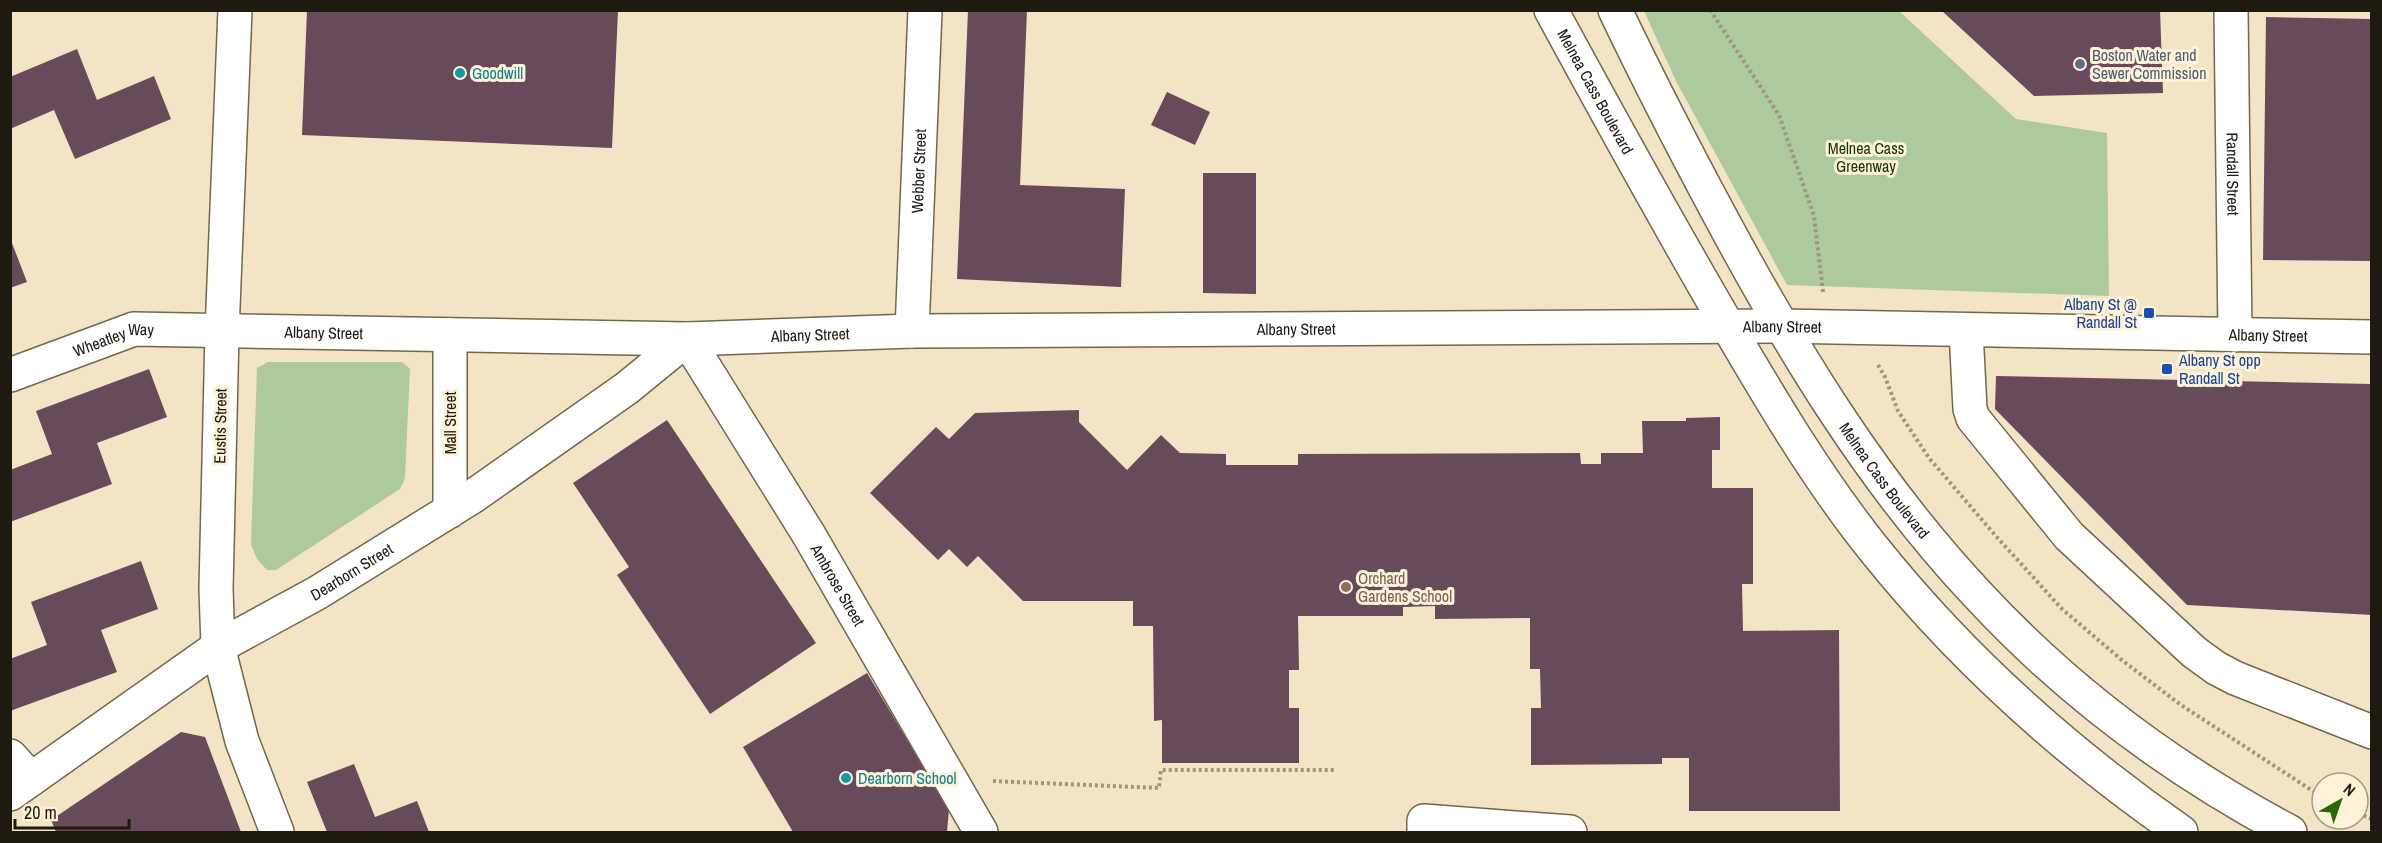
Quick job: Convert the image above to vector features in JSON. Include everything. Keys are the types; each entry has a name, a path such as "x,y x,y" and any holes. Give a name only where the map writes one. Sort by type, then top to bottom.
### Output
{"main road":[{"name":"Eustis Street","path":"235,10 222,332 216,590 218,647 242,741 277,832"},
{"name":"Webber Street","path":"912,331 925,10"},
{"name":"Melnea Cass Boulevard","path":"1551,10 1628,151 1763,387 1829,489 1871,546 1934,619 2020,704 2133,799 2181,832"},
{"name":"Melnea Cass Boulevard","path":"1615,10 1678,138 1781,326 1833,408 1898,501 1961,576 2002,620 2061,675 2124,726 2226,797 2290,832"},
{"name":"Randall Street","path":"2231,10 2235,335"},
{"name":"Albany Street","path":"222,332 687,339 912,331 1781,326 2372,337"},
{"name":"Wheatley Way","path":"10,375 134,329 222,332"},
{"path":"1966,331 1970,409 1973,418 2068,536 2194,652 2216,668 2235,678 2372,732"},
{"name":"Mall Street","path":"450,335 450,510"},
{"name":"Dearborn Street","path":"18,776 218,647 317,593 450,510 627,388 687,339"},
{"name":"Ambrose Street","path":"687,339 809,535 981,832"},
{"path":"1424,826 1570,832"}],"path":[{"path":"1710,10 1779,115 1814,216 1824,297"},
{"path":"1885,376 1898,411 1929,458 2062,609 2123,661 2181,705 2310,789"},
{"path":"952,780 1159,788 1161,770 1336,770"}],"green space":[{"name":"Melnea Cass Greenway","path":"1644,11 1899,11 2016,119 2107,133 2109,296 1787,285 1676,81"},
{"path":"268,362 402,362 410,369 405,478 400,489 276,570 267,570 257,559 251,544 257,368"}],"building":[{"name":"Goodwill","path":"307,10 618,10 612,148 302,135"},
{"path":"968,10 1027,10 1020,185 1125,189 1121,287 957,279"},
{"name":"Boston Water and Sewer Commission","path":"1941,10 2160,10 2163,93 2034,96"},
{"path":"2266,17 2372,19 2372,261 2263,260"},
{"path":"77,49 97,100 154,76 171,119 75,159 54,110 10,129 10,77"},
{"path":"1167,92 1210,112 1195,145 1151,125"},
{"path":"1203,173 1256,173 1256,294 1203,293"},
{"path":"10,238 27,282 10,288"},
{"path":"149,369 167,417 97,443 112,484 10,522 10,470 52,454 36,411"},
{"path":"1996,376 2372,384 2372,615 2187,605 1995,409"},
{"path":"1079,410 1079,422 1127,470 1161,435 1180,453 1226,454 1226,465 1298,465 1298,454 1580,453 1581,464 1601,464 1601,453 1643,453 1642,421 1686,421 1686,418 1720,417 1720,450 1712,450 1712,488 1753,488 1753,584 1742,584 1743,631 1839,630 1840,811 1689,811 1689,758 1662,758 1662,764 1531,765 1531,708 1541,708 1540,669 1530,669 1530,618 1435,619 1435,606 1403,607 1403,616 1298,616 1299,670 1289,670 1289,708 1299,708 1299,763 1162,763 1162,720 1154,721 1153,626 1133,626 1133,601 1023,601 978,556 967,567 949,549 938,560 870,493 936,427 949,439 975,413"},
{"path":"667,420 816,643 710,714 617,575 629,567 573,483"},
{"path":"141,561 158,609 101,630 117,672 10,711 10,659 47,645 31,602"},
{"name":"Dearborn School","path":"867,673 949,809 947,832 793,832 743,747"},
{"path":"181,732 205,737 241,832 56,832 51,820"},
{"path":"354,764 375,817 417,801 429,832 327,832 307,782"}],"place":[{"name":"Boston Water and Sewer Commission","path":"2080,64"},
{"name":"Goodwill","path":"460,73"},
{"name":"Albany St @ Randall St","path":"2149,313"},
{"name":"Albany St opp Randall St","path":"2167,369"},
{"name":"Orchard Gardens School","path":"1346,587"},
{"name":"Dearborn School","path":"846,778"}]}
